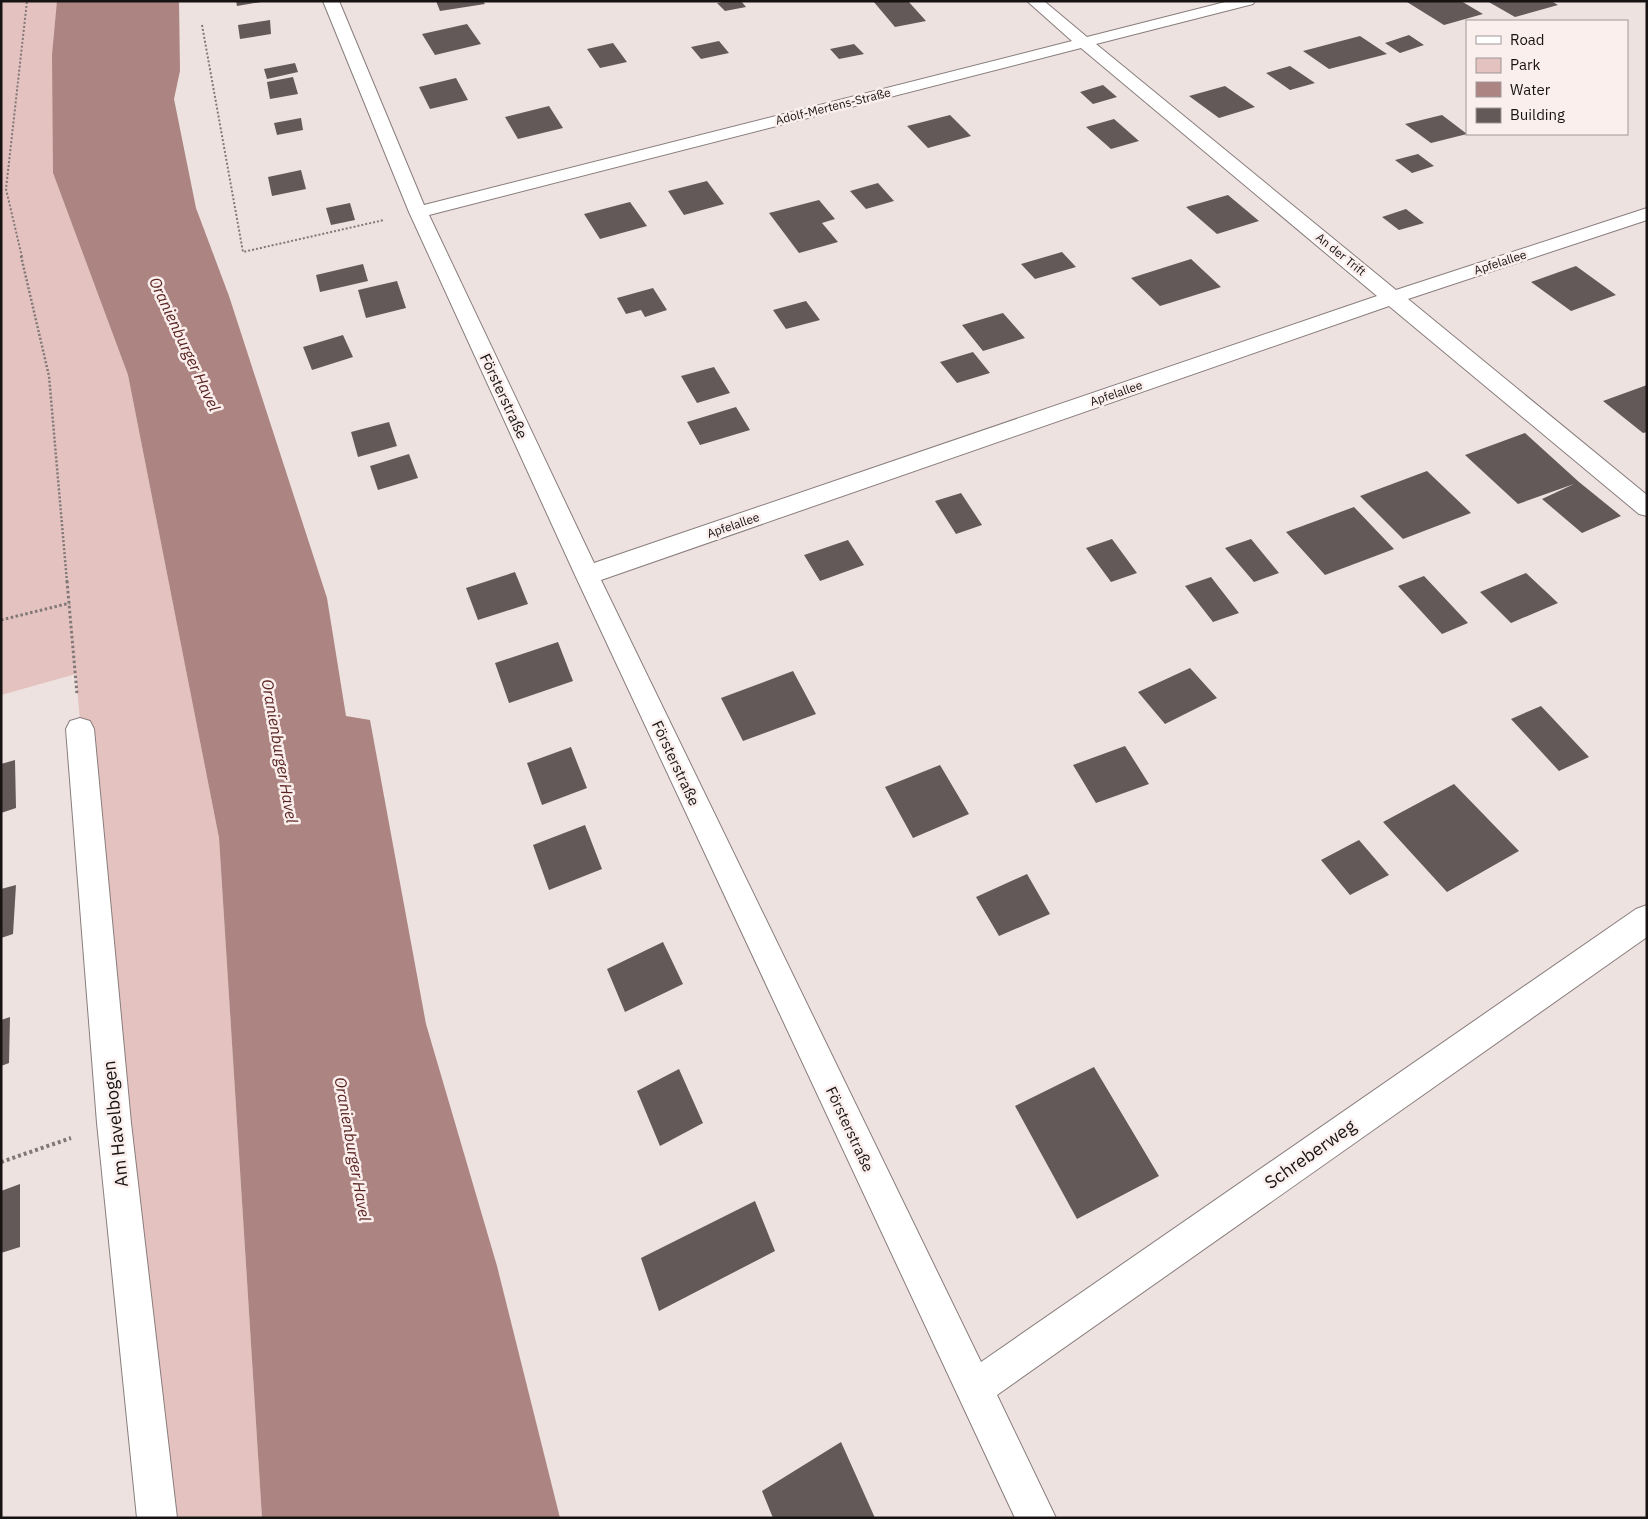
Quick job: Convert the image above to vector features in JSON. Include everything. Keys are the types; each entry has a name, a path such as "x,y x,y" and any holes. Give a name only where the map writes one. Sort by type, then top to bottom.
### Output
{"street":[{"name":"Försterstraße","path":"331,1 418,212 587,575 1036,1518"},
{"name":"An der Trift","path":"1034,1 1647,508"},
{"name":"Adolf-Mertens-Straße","path":"418,212 1248,1"},
{"name":"Apfelallee","path":"587,575 1394,297 1647,214"},
{"name":"Am Havelbogen","path":"80,729 114,1123 157,1518"},
{"name":"Schreberweg","path":"974,1388 1647,919"}],"path":[{"path":"28,1 6,189 50,376 80,729"},
{"path":"202,25 242,252 418,212"},
{"path":"1,620 70,603"},
{"path":"1,1162 114,1123"}],"green space":[{"path":"1,1 65,1 53,173 128,375 219,838 262,1518 157,1518 114,1123 76,674 1,695"}],"water":[{"name":"Oranienburger Havel","path":"57,1 179,1 180,71 174,99 196,208 229,296 327,598 346,716 370,720 426,1024 497,1266 560,1518 262,1518 219,838 128,375 53,173 52,55"}],"building":[{"path":"236,1 261,1 261,2 237,6"},
{"path":"436,1 483,1 485,4 440,11"},
{"path":"741,1 746,7 725,11 717,3"},
{"path":"873,1 908,1 926,21 895,27"},
{"path":"1461,1 1483,14 1444,25 1407,2"},
{"path":"1487,1 1551,1 1558,5 1515,17"},
{"path":"270,20 271,34 240,39 238,25"},
{"path":"467,24 481,44 435,55 422,34"},
{"path":"1409,35 1424,45 1400,53 1385,43"},
{"path":"1360,36 1387,54 1329,69 1303,51"},
{"path":"719,41 729,53 701,59 691,47"},
{"path":"613,43 627,62 600,68 587,49"},
{"path":"854,44 864,54 839,59 830,49"},
{"path":"295,63 298,72 267,79 264,69"},
{"path":"1290,66 1315,83 1290,90 1266,73"},
{"path":"293,77 298,94 270,99 267,82"},
{"path":"456,78 468,100 430,109 419,87"},
{"path":"1103,85 1117,97 1093,104 1080,92"},
{"path":"1225,86 1255,107 1219,118 1189,96"},
{"path":"549,106 563,128 518,139 505,117"},
{"path":"950,115 971,136 928,148 907,126"},
{"path":"1442,115 1466,134 1431,143 1405,124"},
{"path":"301,118 303,130 277,135 274,123"},
{"path":"1114,119 1139,141 1111,149 1086,127"},
{"path":"1418,154 1434,166 1412,173 1395,160"},
{"path":"301,170 306,189 272,196 268,177"},
{"path":"707,181 724,204 684,215 668,191"},
{"path":"878,183 894,201 866,209 850,191"},
{"path":"1228,195 1259,221 1217,234 1186,207"},
{"path":"819,200 835,219 822,223 838,242 799,253 769,213"},
{"path":"630,202 647,226 600,239 584,214"},
{"path":"350,203 355,220 331,225 326,208"},
{"path":"1406,209 1424,223 1399,230 1382,217"},
{"path":"1062,252 1076,267 1035,279 1021,264"},
{"path":"1191,259 1221,287 1160,306 1131,278"},
{"path":"363,264 368,281 320,292 316,275"},
{"path":"1576,266 1616,295 1571,311 1531,282"},
{"path":"397,281 406,308 366,318 358,290"},
{"path":"653,288 667,310 645,317 641,310 626,314 617,298"},
{"path":"806,301 820,320 786,329 773,310"},
{"path":"1003,313 1025,338 983,351 962,325"},
{"path":"343,335 353,357 312,370 303,347"},
{"path":"973,352 990,373 957,383 940,362"},
{"path":"714,367 730,393 697,403 681,376"},
{"path":"1647,385 1647,432 1643,433 1603,401"},
{"path":"736,407 750,430 700,445 687,422"},
{"path":"389,422 397,446 358,457 351,432"},
{"path":"1525,433 1579,482 1621,516 1582,533 1542,499 1574,484 1518,504 1465,455"},
{"path":"409,454 418,478 378,490 370,466"},
{"path":"1427,471 1471,513 1403,539 1360,496"},
{"path":"961,493 982,525 956,534 935,501"},
{"path":"1354,507 1394,549 1325,575 1286,532"},
{"path":"1112,539 1137,573 1111,582 1086,548"},
{"path":"1251,539 1279,573 1254,582 1225,548"},
{"path":"848,540 864,565 820,581 804,555"},
{"path":"515,572 528,604 478,620 466,588"},
{"path":"1526,573 1558,603 1511,623 1480,592"},
{"path":"1424,576 1468,623 1442,634 1398,586"},
{"path":"1211,577 1239,613 1213,622 1185,586"},
{"path":"558,642 573,681 509,703 495,663"},
{"path":"1190,668 1217,698 1165,724 1138,692"},
{"path":"793,671 816,714 743,741 721,698"},
{"path":"1541,706 1589,757 1559,771 1511,719"},
{"path":"1125,746 1149,784 1096,803 1073,765"},
{"path":"571,747 587,788 542,805 527,763"},
{"path":"15,760 16,808 1,813 1,764"},
{"path":"940,765 969,814 913,838 885,787"},
{"path":"1454,784 1519,851 1447,892 1383,822"},
{"path":"585,825 602,869 549,890 533,845"},
{"path":"1359,840 1389,875 1350,895 1321,860"},
{"path":"1027,874 1050,914 999,936 976,897"},
{"path":"16,885 13,934 1,938 1,889"},
{"path":"663,942 683,984 625,1012 607,969"},
{"path":"10,1017 9,1063 1,1066 1,1020"},
{"path":"1094,1067 1159,1176 1077,1219 1015,1106"},
{"path":"679,1069 703,1123 660,1146 637,1091"},
{"path":"20,1184 20,1247 1,1253 1,1191"},
{"path":"755,1201 775,1251 659,1311 641,1258"},
{"path":"841,1442 875,1518 773,1518 762,1491"}]}
